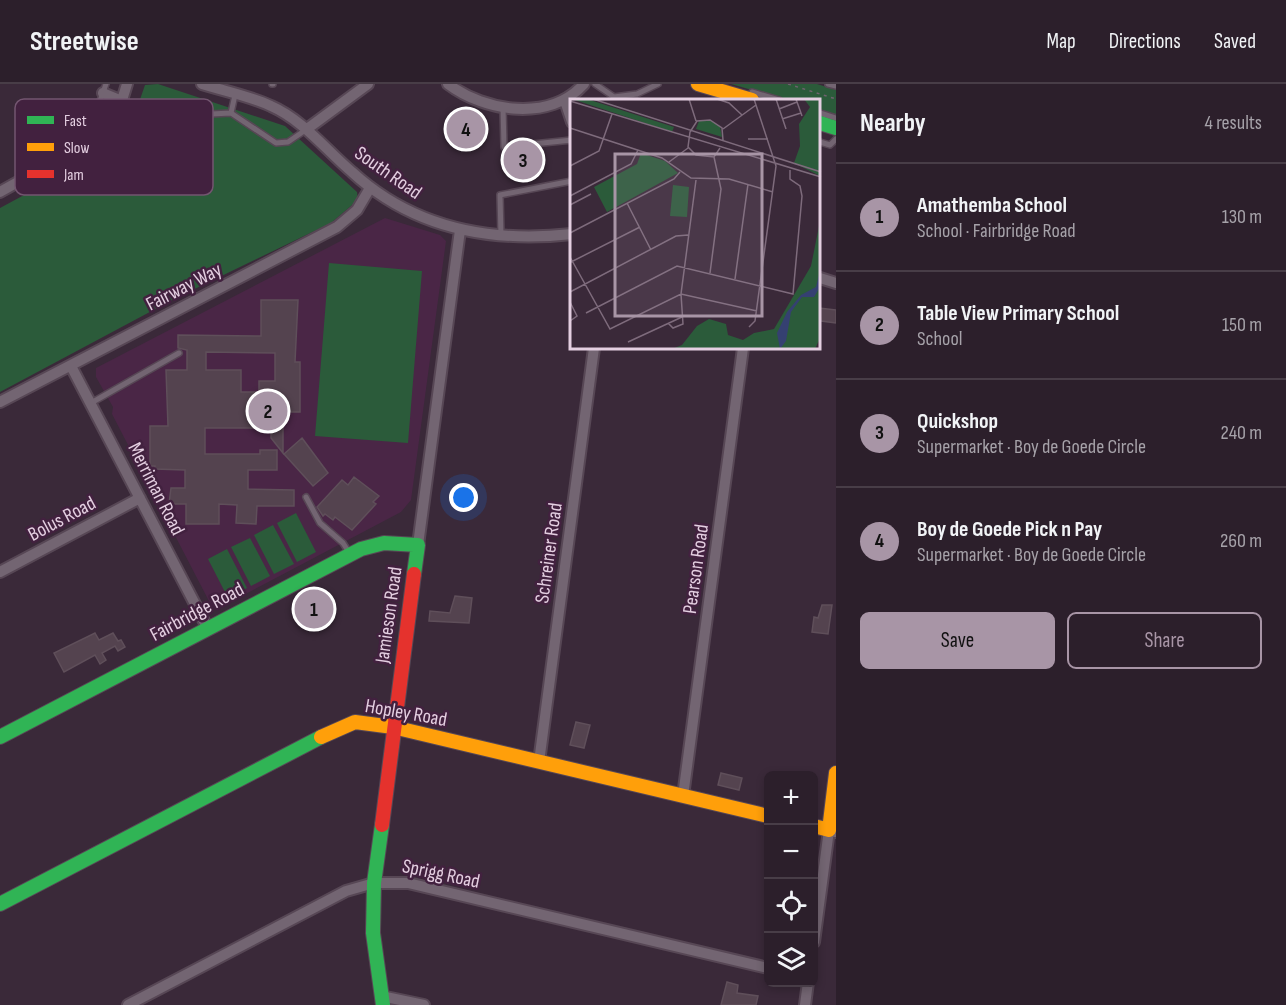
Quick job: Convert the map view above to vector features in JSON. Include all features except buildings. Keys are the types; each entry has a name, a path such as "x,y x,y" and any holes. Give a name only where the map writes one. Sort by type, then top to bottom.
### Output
{"street":[{"path":"122,99 127,84"},
{"name":"South Road","path":"202,84 225,87 235,95 271,106 307,129 370,188 402,209 460,230 501,237 541,238 570,234"},
{"path":"307,129 368,84"},
{"path":"448,84 474,99 503,107 538,107 565,101 584,84"},
{"path":"698,84 749,99"},
{"path":"104,88 115,99"},
{"path":"565,101 570,116"},
{"path":"821,124 836,128"},
{"path":"0,192 15,184"},
{"name":"Fairway Way","path":"0,402 337,227 357,210 370,188"},
{"name":"Jamieson Road","path":"382,1000 373,933 374,883 460,230"},
{"path":"821,279 836,284"},
{"name":"Schreiner Road","path":"539,762 594,350"},
{"name":"Pearson Road","path":"684,796 743,350"},
{"name":"Merriman Road","path":"71,366 208,629"},
{"name":"Bolus Road","path":"0,572 140,498"},
{"name":"Fairbridge Road","path":"0,737 350,554 374,544 418,545"},
{"name":"Hopley Road","path":"0,904 345,725 368,722 764,815"},
{"path":"815,933 833,831 836,773"},
{"path":"818,827 833,831"},
{"name":"Sprigg Road","path":"128,1005 336,896 374,883 408,883 764,967"},
{"path":"804,1005 807,987"},
{"path":"382,1000 424,1005"}],"lane":[{"path":"595,84 614,97 638,94 658,84"},
{"path":"828,84 836,86"},
{"path":"736,87 776,99"},
{"path":"231,113 235,95"},
{"path":"503,107 504,147 570,140"},
{"path":"213,114 231,113 276,143 288,142 307,129"},
{"path":"821,114 836,118"},
{"path":"821,143 830,145 836,139"},
{"path":"501,237 500,195 570,181"},
{"path":"91,403 179,353"},
{"path":"306,497 320,523 343,543 350,554"}],"path":[{"path":"788,84 836,99"}],"shaded area":[{"path":"385,218 440,235 446,241 411,500 401,512 219,608 211,605 112,414 113,407 96,377 96,368"}],"green space":[{"path":"158,84 203,99 140,99 145,85"},
{"path":"731,84 817,84 836,90 836,115 821,110 821,99 784,99"},
{"path":"213,102 285,126 357,192 358,200 331,223 176,298 0,392 0,208 24,195 213,195"},
{"path":"329,263 422,271 408,443 315,436"},
{"path":"296,513 316,552 297,562 277,523"},
{"path":"273,525 294,564 274,574 254,535"},
{"path":"250,538 270,576 251,586 231,547"},
{"path":"227,549 247,588 228,598 208,559"}],"traffic: fast":[{"path":"821,123 836,128"},
{"path":"0,737 361,549 384,543 418,545 414,574"},
{"path":"0,904 321,737"},
{"path":"382,825 374,883 373,933 383,1005"}],"traffic: slow":[{"path":"698,84 749,99"},
{"path":"321,737 355,722 393,727 764,815"},
{"path":"818,827 829,830 836,773"}],"traffic: jam":[{"path":"382,825 414,574"}],"place":[{"name":"Boy de Goede Pick n Pay","path":"466,129"},
{"name":"Quickshop","path":"523,160"},
{"name":"Table View Primary School","path":"268,411"},
{"name":"Amathemba School","path":"314,609"}]}
